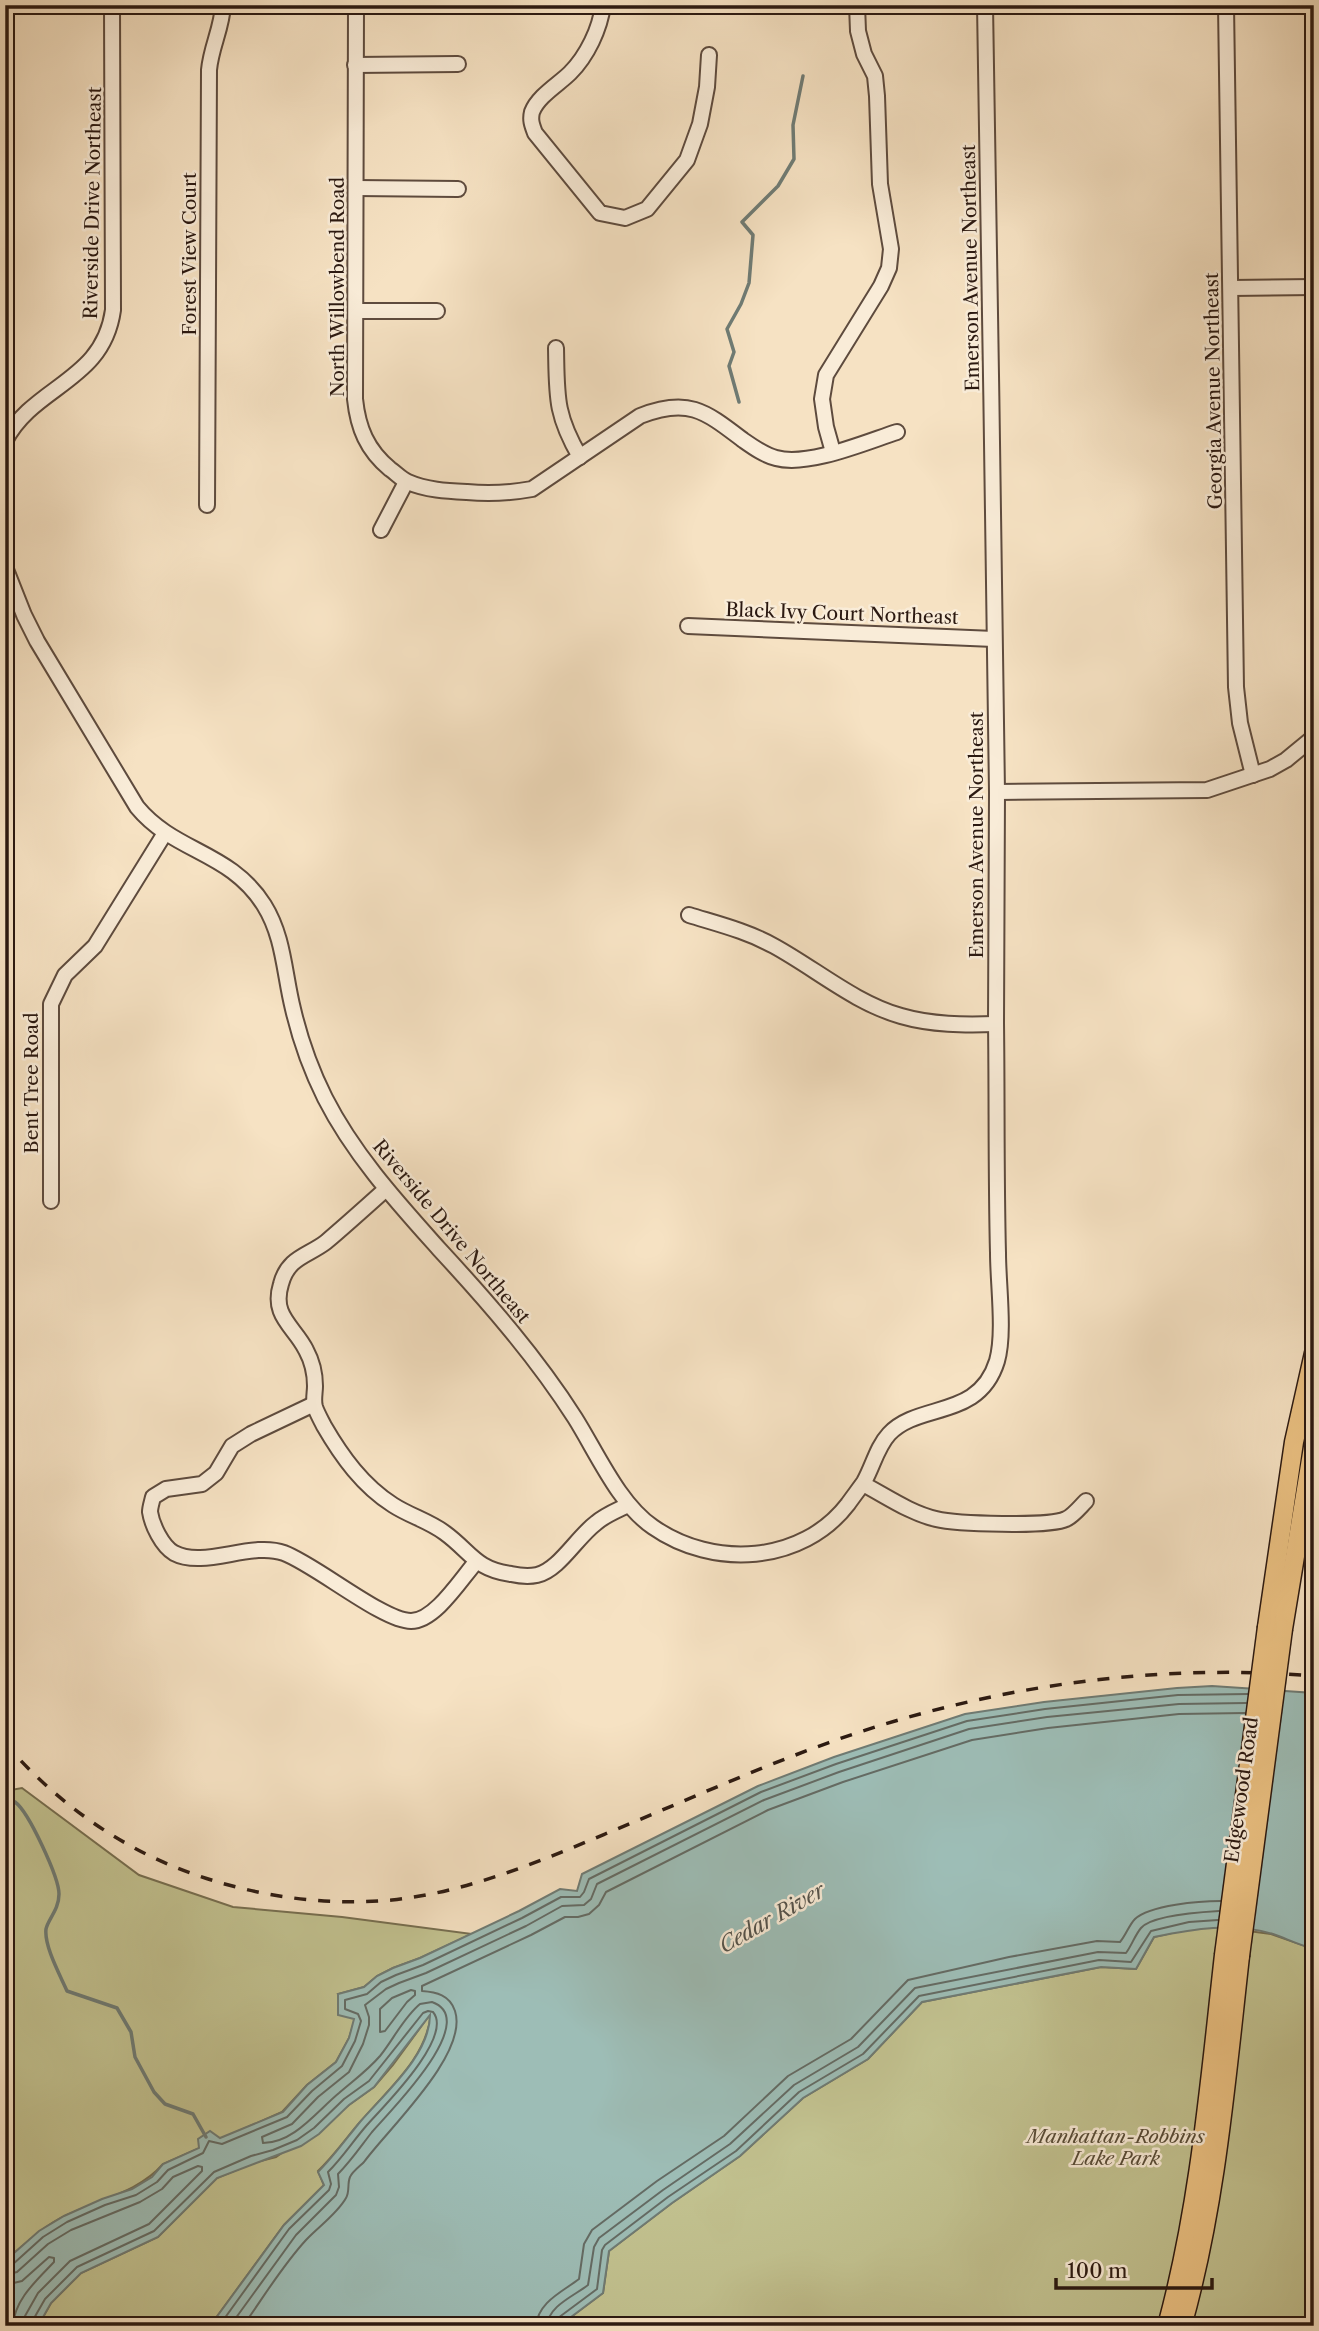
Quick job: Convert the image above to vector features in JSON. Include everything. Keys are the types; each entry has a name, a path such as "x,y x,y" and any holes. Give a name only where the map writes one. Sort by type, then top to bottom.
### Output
{"main road":[{"path":"1275,1628 1294,1442 1314,1353"},
{"path":"1275,1628 1314,1441"},
{"name":"Edgewood Road","path":"1232,1956 1275,1628"},
{"path":"1167,2326 1182,2271 1232,1956"},
{"path":"1182,2326 1197,2273 1220,2126 1232,1956"}],"street":[{"name":"Riverside Drive Northeast","path":"5,441 26,412 76,376 91,360 110,328 113,310 112,5"},
{"name":"Forest View Court","path":"206,505 209,69 223,18 223,5"},
{"name":"North Willowbend Road","path":"356,5 355,398 358,422 371,450 406,482 428,489 474,493 513,493 532,489 640,416 657,409 676,407 696,409 716,420 756,450 776,458 795,460 816,457 898,432"},
{"path":"603,5 592,41 573,71 538,103 531,122 535,133 600,213 625,218 647,209 687,160 702,112 709,55"},
{"path":"834,452 826,427 822,399 826,375 881,286 889,268 891,249 880,184 875,76 864,54 858,31 857,5"},
{"name":"Emerson Avenue Northeast","path":"778,1550 804,1541 842,1512 863,1484 882,1443 892,1429 953,1407 982,1387 995,1368 1000,1344 996,1024 997,792 985,5"},
{"name":"Georgia Avenue Northeast","path":"1226,5 1236,687 1240,723 1253,775"},
{"path":"355,65 458,64"},
{"path":"356,188 458,189"},
{"path":"1231,288 1314,287"},
{"path":"356,311 437,311"},
{"path":"556,348 560,414 565,430 580,457"},
{"path":"381,530 406,482"},
{"name":"Riverside Drive Northeast","path":"5,567 37,640 137,807 165,834 228,866 250,886 267,909 284,954 292,1004 305,1052 326,1099 355,1147 386,1189 549,1376 628,1505 653,1527 686,1546 705,1552 727,1555 778,1550"},
{"name":"Black Ivy Court Northeast","path":"688,626 994,639"},
{"path":"997,792 1207,790 1253,775 1286,760 1314,737"},
{"name":"Bent Tree Road","path":"51,1201 51,1004 65,975 95,946 165,834"},
{"path":"689,915 745,932 775,946 875,1006 898,1016 948,1025 996,1024"},
{"path":"386,1189 323,1244 303,1255 288,1268 278,1294 279,1308 286,1324 305,1347 312,1364 314,1405 353,1471 391,1504 447,1535 476,1562 500,1573 524,1576 539,1575 554,1567 571,1546 598,1521 628,1505"},
{"path":"314,1405 251,1434 232,1446 216,1473 202,1485 166,1489 153,1497 150,1511 156,1531 171,1552 187,1558 256,1550 283,1553 386,1614 411,1621 434,1612 476,1562"},
{"path":"863,1484 910,1509 936,1519 958,1521 1038,1524 1056,1522 1068,1519 1086,1502"}],"green space":[{"path":"22,1788 139,1875 233,1907 342,1917 472,1934 393,1968 364,1987 338,1994 355,2019 349,2038 336,2062 307,2085 282,2112 163,2164 143,2182 58,2219 5,2261 5,1791"},
{"name":"Manhattan-Robbins Lake Park","path":"1218,1927 1271,1934 1314,1949 1314,2326 559,2326 603,2293 609,2251 740,2156 803,2098 868,2059 922,2002 1101,1967 1136,1969 1154,1937 1190,1929"},
{"path":"431,2013 422,2044 405,2072 318,2171 324,2185 284,2225 210,2326 38,2326 51,2303 81,2273 158,2237 217,2178 276,2157 374,2087"}],"water":[{"name":"Cedar River","path":"1212,1686 1314,1693 1314,1949 1258,1930 1198,1929 1154,1937 1136,1969 1101,1967 922,2002 868,2059 803,2098 740,2156 609,2251 603,2293 559,2326 210,2326 284,2225 324,2185 318,2172 414,2059 423,2045 430,2015 374,2087 349,2105 319,2134 301,2146 217,2178 158,2237 81,2273 51,2303 38,2326 5,2326 5,2261 39,2231 64,2216 132,2189 152,2177 163,2164 199,2148 198,2139 210,2131 220,2138 283,2112 307,2085 336,2062 349,2038 354,2019 338,2015 338,1994 364,1987 393,1968 420,1958 560,1889 577,1891 582,1874 758,1786 834,1757 965,1714 1044,1702"}],"waterway":[{"path":"739,402 729,366 734,352 727,329 749,283 753,235 742,222 778,186 794,159 793,125 803,76"},
{"path":"5,1799 15,1802 28,1818 58,1886 59,1900 47,1925 46,1936 67,1991 117,2008 131,2032 135,2057 154,2092 165,2104 193,2114 206,2137"}],"railway":[{"path":"5,1743 46,1786 93,1823 171,1866 222,1883 270,1894 319,1901 368,1902 420,1896 501,1875 814,1748 937,1709 1044,1687 1151,1675 1260,1673 1314,1676"}]}
